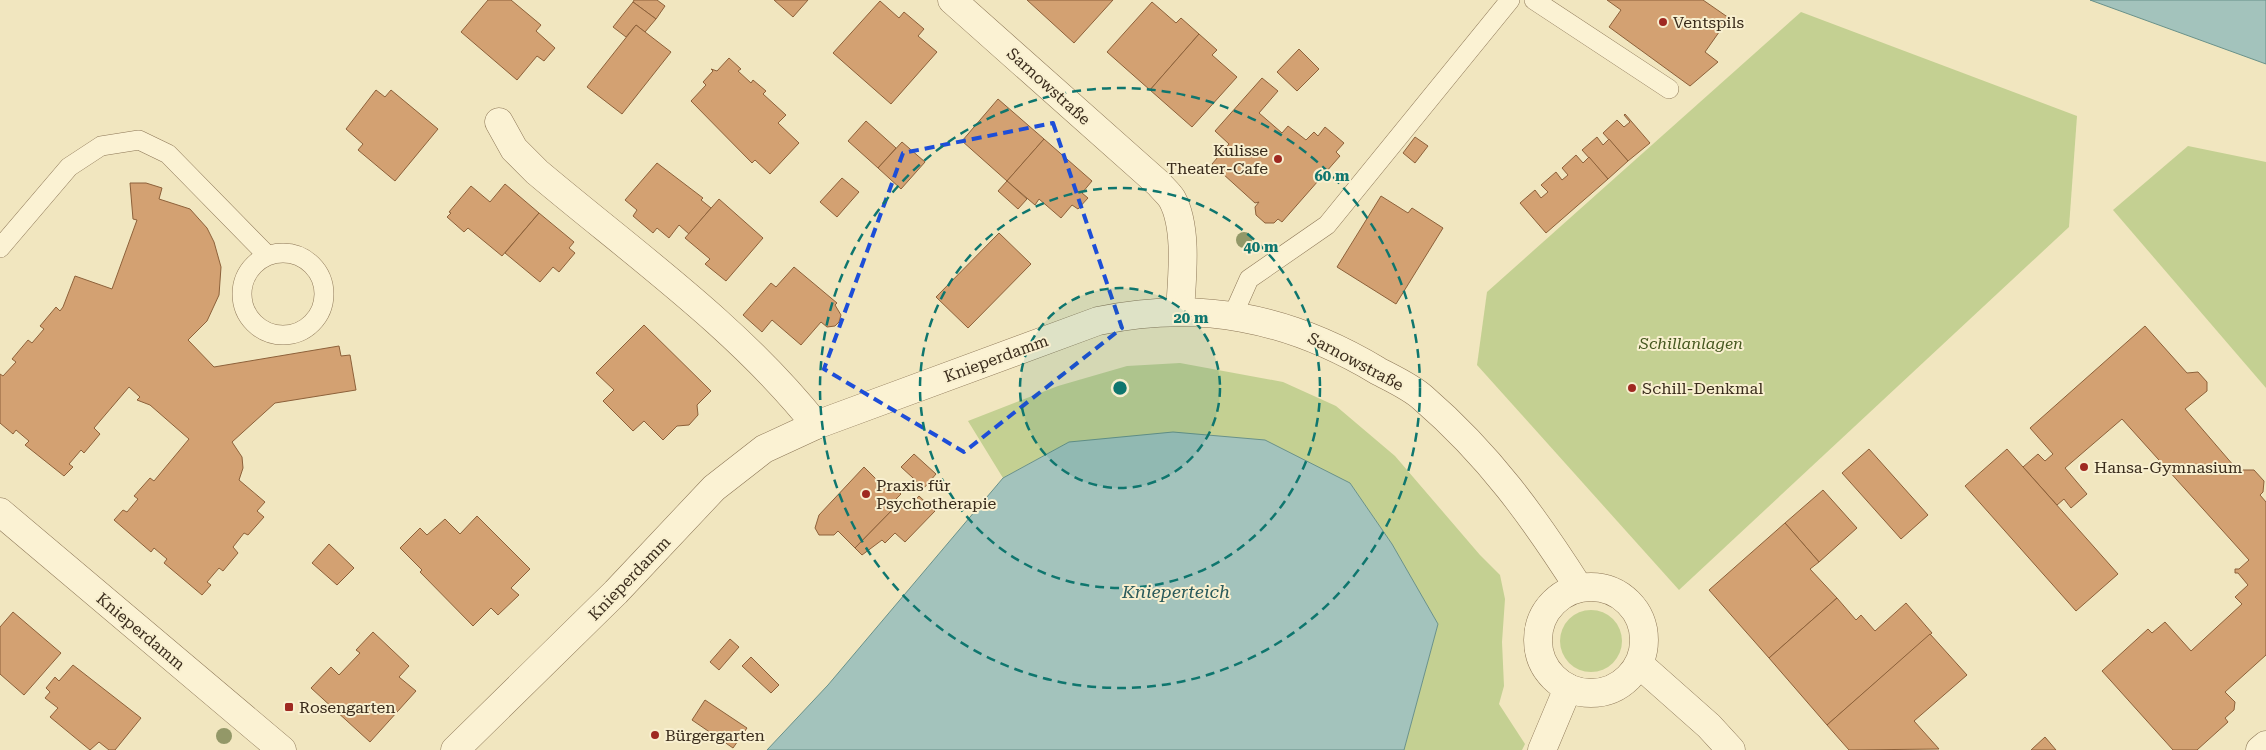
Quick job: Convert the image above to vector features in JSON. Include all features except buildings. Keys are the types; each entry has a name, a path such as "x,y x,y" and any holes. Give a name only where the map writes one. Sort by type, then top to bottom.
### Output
{"street":[{"name":"Sarnowstraße","path":"952,0 1159,184 1171,198 1177,212 1182,245 1180,311 1233,315 1301,333 1361,361 1422,397 1493,466 1551,544 1579,588"},
{"path":"499,122 514,149 537,172 722,324 794,398 816,425"},
{"name":"Knieperdamm","path":"456,750 609,599 714,488 764,449 816,425 1098,321 1137,313 1180,311"},
{"name":"Knieperdamm","path":"0,512 282,750"},
{"path":"1596,587 1613,592 1627,601 1638,614 1644,630 1644,648 1639,664 1629,677 1616,687 1601,693 1584,693 1568,688 1554,680 1544,666 1538,651 1538,634 1542,619 1551,605 1564,594 1579,588 1596,587"},
{"path":"1639,664 1709,726 1730,750"},
{"path":"1542,750 1568,688"},
{"path":"2260,750 2266,745"}],"lane":[{"path":"1233,315 1249,279 1327,225 1510,0"},
{"path":"1534,0 1669,88"},
{"path":"0,248 69,167 101,146 139,140 168,154 268,256"},
{"path":"281,253 296,255 309,262 318,273 324,286 322,307 312,324 301,332 289,336 275,336 262,331 244,311 241,298 242,285 247,273 256,262 268,256 281,253"}],"highlighted area":[{"path":"1053,123 1122,328 964,452 824,369 903,153"}],"green space":[{"name":"Schillanlagen","path":"1801,12 2077,116 2069,227 1679,590 1477,365 1487,292"},
{"path":"2188,146 2266,162 2266,388 2113,210"},
{"path":"1180,363 1283,382 1336,406 1395,456 1480,555 1500,575 1505,599 1502,642 1504,686 1499,704 1525,744 1522,750 1404,750 1438,624 1392,544 1350,483 1069,442 1003,478 968,421 1058,386 1127,366"},
{"path":"1591,610 1603,613 1613,619 1619,629 1622,641 1619,653 1613,663 1603,669 1591,672 1579,669 1569,663 1563,653 1560,641 1563,629 1569,619 1579,613"}],"water":[{"path":"2090,0 2266,0 2266,64"},
{"name":"Knieperteich","path":"1173,432 1265,440 1350,483 1392,544 1438,624 1404,750 767,750 828,685 1003,478 1069,442"}],"place":[{"name":"Ventspils","path":"1663,22"},
{"name":"Kulisse Theater-Cafe","path":"1278,159"},
{"name":"Schill-Denkmal","path":"1632,388"},
{"name":"Hansa-Gymnasium","path":"2084,467"},
{"name":"Praxis für Psychotherapie","path":"866,494"},
{"name":"Rosengarten","path":"289,707"},
{"name":"Bürgergarten","path":"655,735"}]}
